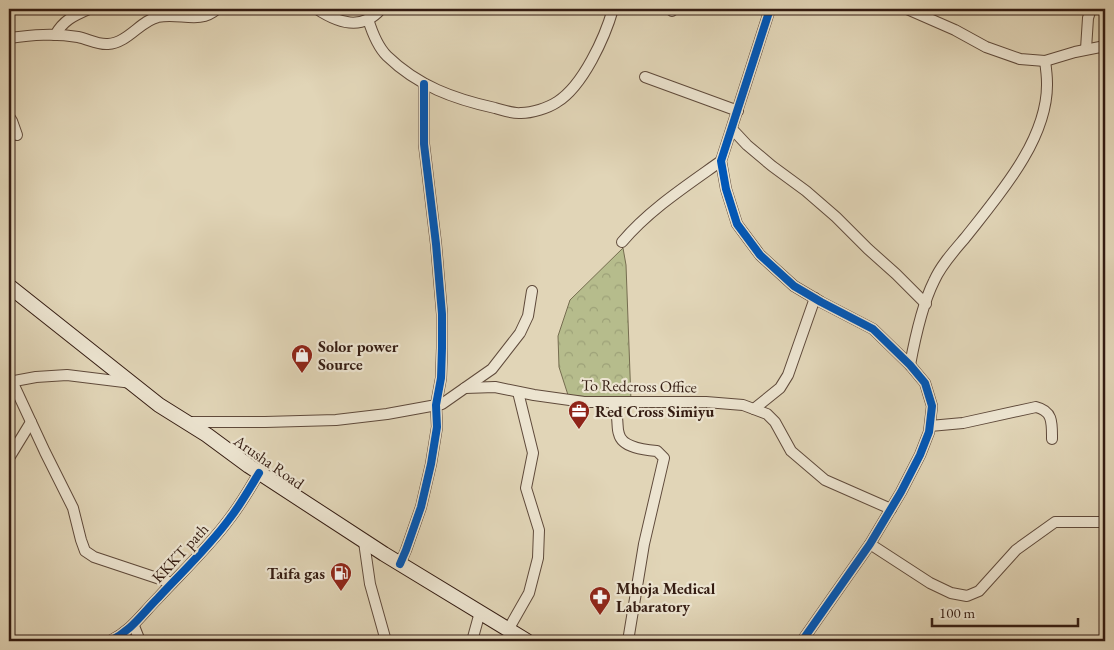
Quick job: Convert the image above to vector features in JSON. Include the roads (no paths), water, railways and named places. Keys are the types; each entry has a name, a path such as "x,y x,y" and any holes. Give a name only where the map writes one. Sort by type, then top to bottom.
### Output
{"main road":[{"name":"Arusha Road","path":"9,286 159,405 364,542 527,641"}],"street":[{"path":"55,35 62,24 69,18 89,9"},
{"path":"184,9 191,18"},
{"path":"9,38 30,35 55,35 108,44 130,35 155,17 201,18 217,9"},
{"path":"317,9 334,20 343,22 361,22 373,18 381,9"},
{"path":"368,19 373,35 387,56 424,84 460,99 521,113 546,108 558,102 572,88 593,59 613,9"},
{"path":"770,9 721,162 726,189 737,224 760,255 794,286 873,329 910,365 925,383 932,406 929,432 920,455 891,509 870,544 802,641"},
{"path":"907,9 955,30 986,47 1020,59 1045,61 1086,49 1105,46"},
{"path":"1086,49 1086,27 1091,9"},
{"path":"910,365 916,332 934,281 941,269 1019,167 1035,138 1045,105 1047,84 1045,61"},
{"path":"645,77 738,111"},
{"path":"400,564 421,507 431,464 437,427 436,405 441,378 442,314 431,189 424,144 424,84"},
{"path":"9,116 17,135"},
{"path":"732,129 747,145 836,217 926,304"},
{"path":"622,242 636,225 721,162"},
{"path":"186,422 336,420 387,414 442,404 492,369 520,333 528,316 532,291"},
{"path":"754,409 780,388 788,375 815,298"},
{"path":"132,383 67,376 36,377 10,382 74,508 85,551 94,557 172,583"},
{"name":"To Redcross Office","path":"465,388 495,387 584,402 706,402 743,405 767,414 775,422 791,451 825,480 891,509"},
{"path":"508,630 529,593 538,558 538,530 526,488 533,453 518,392"},
{"path":"613,403 619,435 624,443 657,451 664,458 644,544 628,641"},
{"path":"930,426 963,423 1036,407 1044,409 1049,414 1052,439"},
{"path":"9,458 31,422"},
{"name":"KKKT path","path":"110,641 121,636 134,626 230,518 259,473"},
{"path":"870,544 930,583 951,593 967,596 979,591 1016,550 1055,522 1105,522"},
{"path":"364,542 370,584 386,641"},
{"path":"472,641 480,612"},
{"path":"134,626 140,641"}],"place":[{"name":"Solor power Source","path":"302,374"},
{"name":"Red Cross Simiyu","path":"579,430"},
{"name":"Taifa gas","path":"341,592"},
{"name":"Mhoja Medical Labaratory","path":"600,616"}]}
